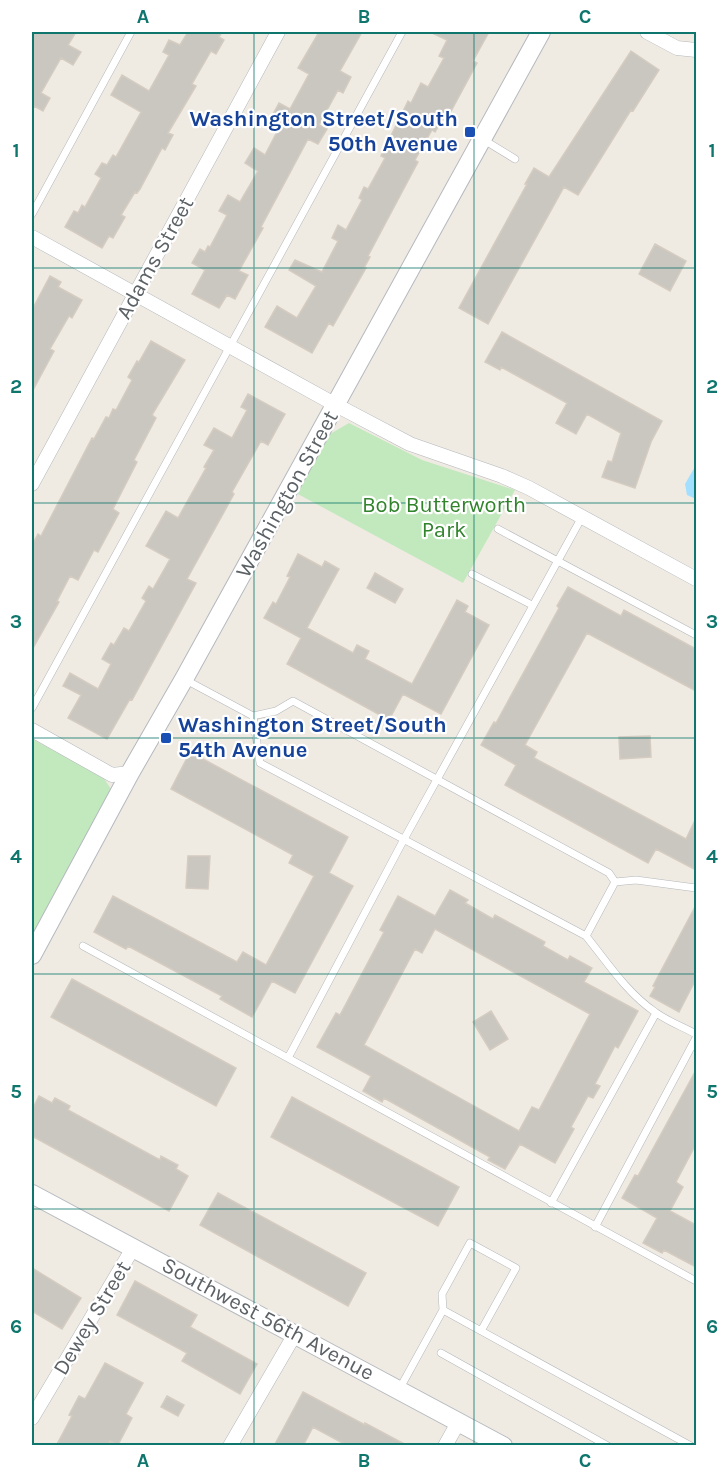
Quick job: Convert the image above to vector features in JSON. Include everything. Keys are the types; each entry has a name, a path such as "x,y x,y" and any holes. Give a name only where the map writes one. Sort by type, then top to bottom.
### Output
{"street":[{"name":"Adams Street","path":"32,484 278,32"},
{"name":"Washington Street","path":"32,955 130,773 541,32"},
{"path":"647,32 676,48 696,50"},
{"path":"32,237 410,444 502,476 529,488 696,579"},
{"path":"32,730 111,775 130,773"},
{"name":"Southwest 56th Avenue","path":"32,1194 503,1446"},
{"name":"Dewey Street","path":"32,1418 133,1248"},
{"path":"230,1446 295,1334"},
{"path":"444,1446 459,1421"}],"lane":[{"path":"32,214 131,32"},
{"path":"32,708 402,32"},
{"path":"482,138 515,159"},
{"path":"288,1058 403,841 556,560 582,517"},
{"path":"498,529 696,635"},
{"path":"472,574 532,605"},
{"path":"184,679 253,716 276,711 293,701 609,873 615,882"},
{"path":"253,716 260,763 403,841 586,936 603,960 640,1000 656,1013 696,1036 595,1227"},
{"path":"615,882 636,880 696,888"},
{"path":"586,936 615,882"},
{"path":"83,946 696,1281"},
{"path":"551,1203 656,1013"},
{"path":"400,1389 443,1310 442,1294 470,1243 516,1268 481,1331"},
{"path":"443,1310 691,1446"},
{"path":"441,1353 608,1446"}],"green space":[{"name":"Bob Butterworth Park","path":"349,423 422,460 515,490 463,583 296,493 330,434"},
{"path":"32,739 103,777 113,792 32,939"}],"water":[{"path":"696,465 696,499 687,495 685,484"}],"building":[{"path":"32,32 76,32 68,45 81,52 73,65 61,58 41,93 50,98 43,111 34,106 32,110"},
{"path":"188,32 222,32 219,37 224,40 216,54 211,51 192,84 196,86 168,133 173,135 165,150 162,148 140,189 137,193 135,192 121,215 125,217 113,238 109,236 102,248 65,227 74,211 78,213 82,205 85,207 101,178 95,174 102,163 107,165 113,155 116,157 141,112 111,95 122,75 149,91 169,55 163,52 169,40 180,45"},
{"path":"319,32 362,32 340,71 351,77 343,93 338,90 319,125 327,129 318,144 308,139 261,227 263,228 239,271 248,275 235,299 227,295 219,308 192,294 205,270 192,263 200,249 205,252 208,246 210,247 227,215 219,211 228,195 240,202 258,171 245,163 254,148 265,155 281,124 271,118 279,103 290,109 309,74 298,68"},
{"path":"430,32 489,32 473,61 477,63 450,113 447,112 435,132 432,130 415,160 418,162 368,256 370,257 364,268 366,268 333,326 329,323 312,353 265,327 277,306 297,318 316,286 289,270 295,260 322,272 338,241 332,238 338,225 346,230 362,200 359,198 364,187 368,189 385,158 381,156 408,101 411,103 421,83 428,87 444,58 439,56 447,40"},
{"path":"631,51 659,70 578,195 564,187 488,324 459,308 534,168 549,177"},
{"path":"655,244 686,261 670,291 639,274"},
{"path":"50,276 61,282 58,287 82,300 72,318 69,316 50,349 54,351 32,392 32,310"},
{"path":"502,332 662,421 651,442 635,488 602,477 608,461 612,462 621,433 587,414 576,434 556,423 567,403 501,367 500,370 485,362"},
{"path":"151,341 185,360 152,415 156,418 134,460 137,462 113,509 119,513 98,552 94,550 78,580 70,576 57,601 59,602 32,650 32,545 38,534 41,536 92,438 94,439 106,417 109,418 113,409 116,410 132,380 128,377"},
{"path":"248,394 285,414 268,445 261,441 232,492 234,494 187,579 196,583 132,700 130,699 107,739 68,718 81,695 63,686 70,673 98,689 111,664 102,659 111,643 114,645 124,628 129,631 146,601 142,598 149,586 153,589 170,559 146,546 166,511 178,518 214,450 204,445 214,428 232,438 247,410 241,407"},
{"path":"298,554 322,567 325,561 339,569 307,628 353,653 357,645 369,651 365,659 412,684 457,600 468,606 465,612 489,625 441,714 403,694 389,720 287,664 301,638 264,618 273,602 276,604 290,577 287,576"},
{"path":"375,573 403,589 395,603 367,588"},
{"path":"568,587 621,616 624,610 696,649 696,691 587,633 525,745 537,752 534,758 686,839 696,818 696,870 656,849 648,863 505,785 516,765 481,745 494,722 496,723 559,608 557,606"},
{"path":"650,736 651,757 620,759 619,737"},
{"path":"190,752 348,837 329,873 353,886 295,993 272,981 252,1017 220,999 222,996 128,946 126,949 94,932 113,896 237,962 243,952 266,965 314,876 289,863 293,855 171,789"},
{"path":"188,856 210,856 208,889 186,888"},
{"path":"450,890 468,900 465,903 493,919 495,915 545,942 543,946 568,960 570,956 592,968 584,982 638,1011 618,1048 615,1046 595,1084 600,1086 593,1098 588,1096 571,1127 574,1129 555,1163 520,1144 505,1169 488,1160 490,1157 384,1098 382,1102 363,1091 371,1076 317,1047 336,1013 340,1015 384,932 380,930 398,896 435,916","holes":["435,929 590,1014 539,1110 532,1107 519,1131 364,1045 415,949 422,953"]},
{"path":"696,905 696,979 679,1012 650,996 655,987 653,986"},
{"path":"72,979 236,1068 216,1106 51,1017"},
{"path":"491,1011 508,1039 490,1050 473,1022"},
{"path":"696,1070 696,1144 676,1182 683,1187 670,1211 696,1225 696,1267 664,1250 662,1253 643,1243 657,1218 622,1198 635,1175 638,1176"},
{"path":"39,1096 52,1103 55,1098 70,1106 68,1110 160,1160 161,1156 178,1165 176,1169 188,1176 169,1211 32,1136 32,1110"},
{"path":"292,1097 459,1187 438,1226 271,1137"},
{"path":"218,1193 366,1273 348,1306 200,1225"},
{"path":"32,1268 81,1298 62,1329 32,1311"},
{"path":"135,1281 197,1315 190,1327 257,1364 240,1394 182,1361 187,1353 117,1315"},
{"path":"105,1363 143,1383 126,1414 132,1418 118,1445 110,1441 107,1446 56,1446 72,1416 69,1415 79,1396 85,1399"},
{"path":"303,1392 408,1446 348,1446 313,1427 303,1446 274,1446"},
{"path":"167,1396 184,1405 178,1416 161,1407"}],"place":[{"name":"Washington Street/South 50th Avenue","path":"470,132"},
{"name":"Washington Street/South 54th Avenue","path":"166,738"}]}
